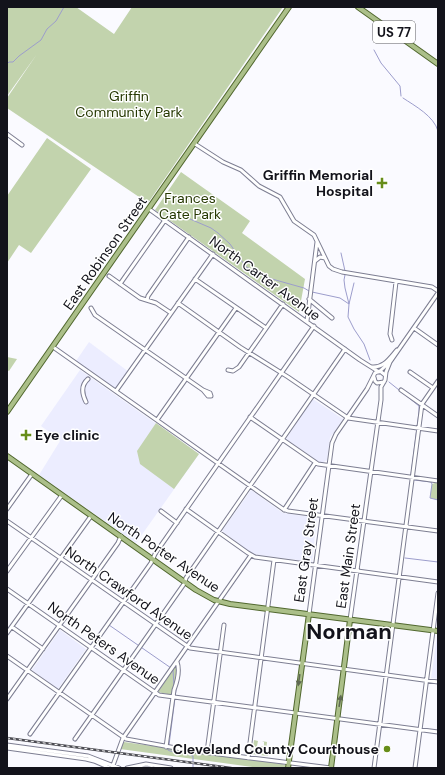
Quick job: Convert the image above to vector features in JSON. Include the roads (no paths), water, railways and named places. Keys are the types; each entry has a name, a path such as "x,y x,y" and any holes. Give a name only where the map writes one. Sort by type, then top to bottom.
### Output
{"main road":[{"name":"East Robinson Street","path":"7,412 290,7"},
{"name":"US 77","path":"358,7 438,64"},
{"name":"North Porter Avenue","path":"7,456 205,595 219,602 436,631"},
{"name":"East Gray Street","path":"288,768 309,614"},
{"name":"East Main Street","path":"331,768 350,620"}],"street":[{"path":"7,134 22,145"},
{"path":"195,144 223,162 241,170 259,186 277,195 284,202 294,221 313,233 318,240 325,258 332,268 337,271 432,287 438,292 390,362 374,376 368,389 348,418"},
{"name":"North Carter Avenue","path":"149,209 369,366 380,372"},
{"path":"120,284 164,220"},
{"path":"147,300 148,296 189,237"},
{"path":"307,321 318,240"},
{"path":"116,391 213,254"},
{"path":"314,262 320,257 325,258"},
{"path":"109,276 140,298 156,303 171,313"},
{"path":"195,279 266,328"},
{"path":"392,340 390,334 396,282"},
{"path":"309,299 332,318"},
{"path":"178,303 218,332 314,394 348,418 438,431"},
{"path":"228,370 233,371 238,368 283,304"},
{"path":"91,308 95,315 203,390"},
{"path":"157,420 236,308"},
{"path":"30,734 108,625 186,509 314,326"},
{"path":"414,328 438,345"},
{"path":"369,366 377,367 384,364 407,338"},
{"path":"53,347 284,510 438,532"},
{"path":"75,739 156,625 185,581 186,577 345,349"},
{"path":"368,389 377,383 384,382 390,362"},
{"name":"North Carter Avenue","path":"369,366 374,376"},
{"path":"380,372 385,375"},
{"path":"410,372 433,388"},
{"path":"374,376 377,383"},
{"path":"86,402 82,388 88,379"},
{"path":"374,768 422,404 438,381"},
{"name":"East Main Street","path":"350,620 381,388 384,382"},
{"name":"East Main Street","path":"377,383 381,394"},
{"path":"401,390 438,416"},
{"path":"250,417 315,464 438,481"},
{"name":"East Gray Street","path":"309,614 332,444 334,437 348,418"},
{"path":"284,510 315,464"},
{"path":"7,509 32,474"},
{"path":"7,571 62,495"},
{"path":"186,509 252,556 438,582"},
{"path":"161,511 177,523"},
{"path":"7,633 91,516"},
{"name":"North Crawford Avenue","path":"7,521 187,647 194,650 438,682"},
{"path":"7,699 60,626 118,543 121,536"},
{"path":"112,767 123,738 252,556"},
{"path":"248,758 274,560"},
{"name":"North Peters Avenue","path":"7,589 159,695 438,732"},
{"path":"415,768 427,681 436,631 438,593"},
{"path":"207,752 224,625"},
{"path":"12,626 43,649"},
{"path":"7,656 123,738 166,747 331,768"},
{"path":"166,747 175,697 174,690 178,667 177,662"},
{"path":"7,745 88,756 112,767"},
{"path":"7,748 86,759 119,768"},
{"path":"127,768 146,764 171,768"},
{"path":"140,768 152,768"}],"waterway":[{"path":"7,64 9,62 13,62 41,40 47,29 56,21 64,7"},
{"path":"374,50 381,63 400,86 401,96"},
{"path":"403,98 428,116 433,121 438,131"},
{"path":"176,213 211,228 218,233 230,244 246,267 272,279 304,288 309,291"},
{"path":"341,253 345,271"},
{"path":"345,275 345,288 349,304 348,317 364,344 370,360"},
{"path":"312,292 340,298 349,304 354,283"},
{"path":"389,382 419,406 411,475"},
{"path":"414,480 431,482 430,498 438,500"},
{"path":"405,558 438,562"},
{"path":"109,625 171,668"},
{"path":"173,670 174,686"},
{"path":"169,745 176,690"},
{"path":"168,750 193,756 193,768"}],"railway":[{"path":"7,738 231,768"}],"place":[{"name":"Griffin Memorial Hospital","path":"382,183"},
{"name":"Eye clinic","path":"26,435"},
{"name":"Cleveland County Courthouse","path":"387,749"}],"district":[{"name":"Norman","path":"349,631"}],"park label":[{"name":"Griffin Community Park","path":"129,104"},
{"name":"Frances Cate Park","path":"190,206"}]}
